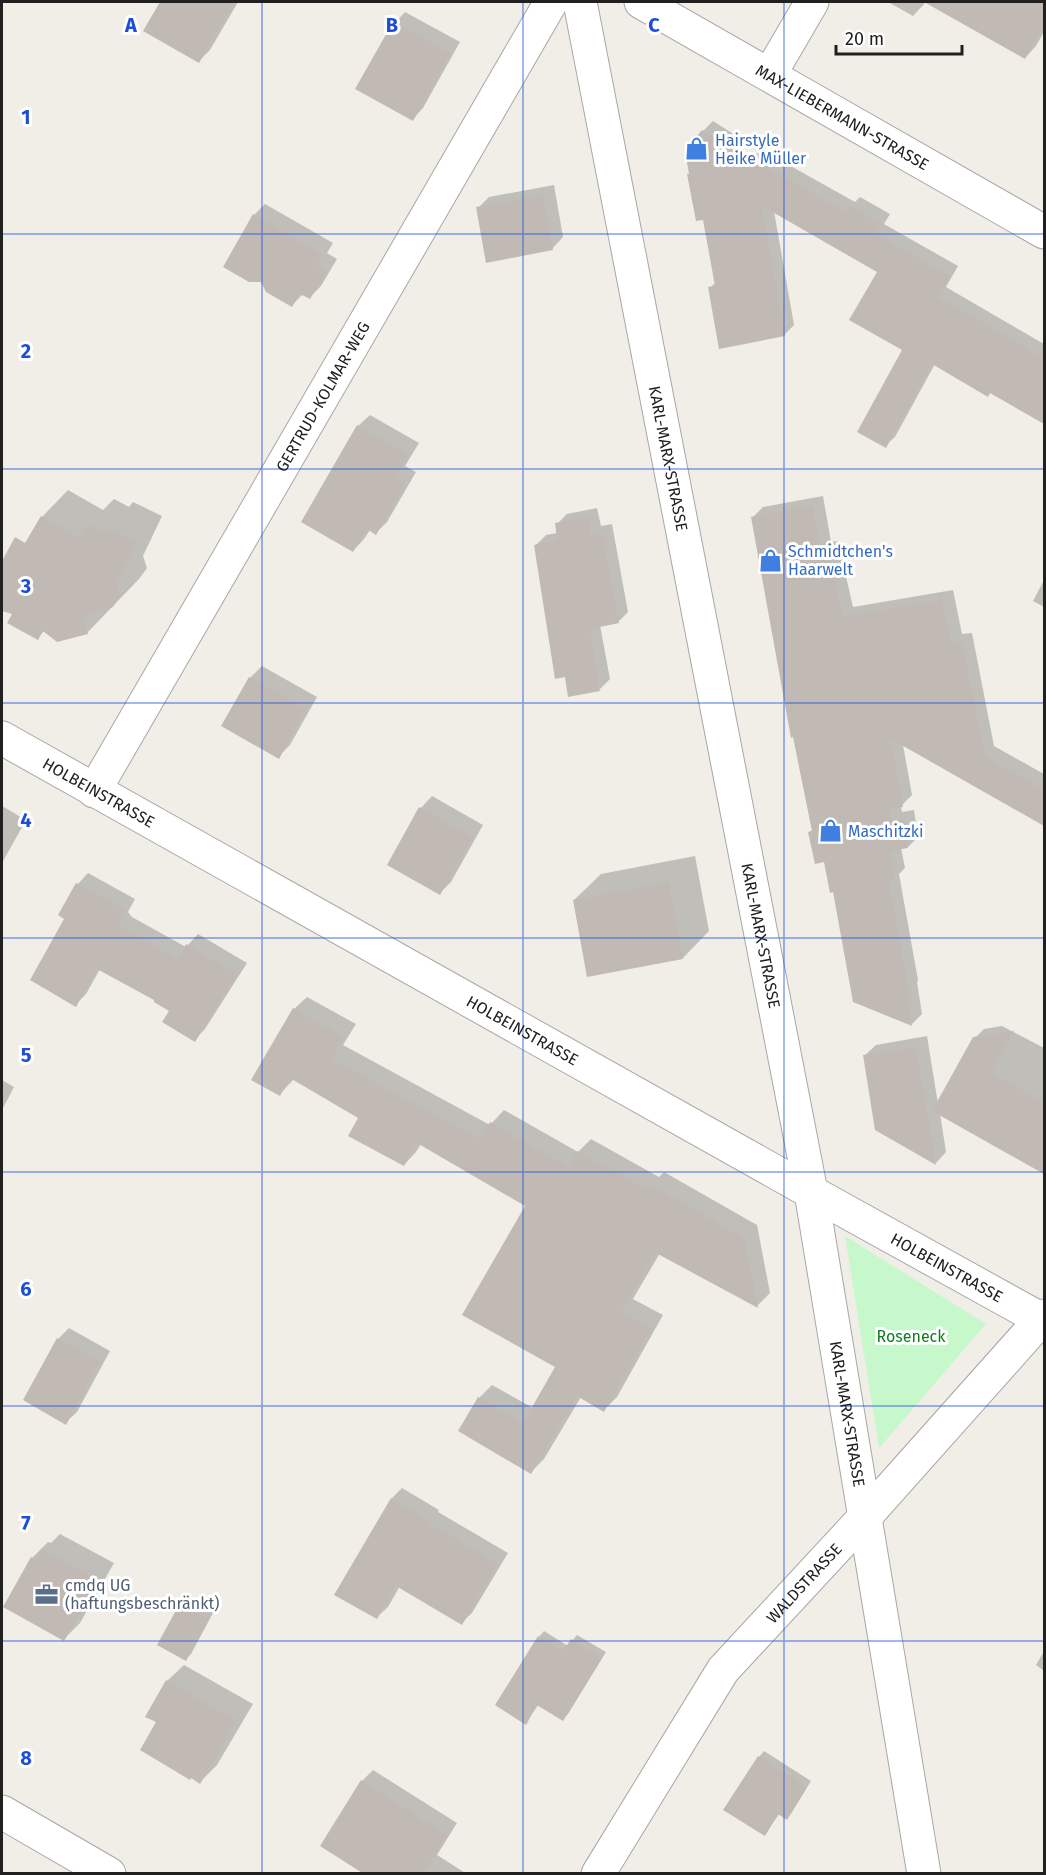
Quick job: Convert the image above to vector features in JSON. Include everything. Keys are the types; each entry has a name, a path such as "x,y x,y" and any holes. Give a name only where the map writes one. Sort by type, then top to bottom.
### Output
{"street":[{"name":"GERTRUD-KOLMAR-WEG","path":"94,791 551,2"},
{"name":"KARL-MARX-STRASSE","path":"580,2 811,1192 924,1874"},
{"name":"MAX-LIEBERMANN-STRASSE","path":"641,2 1044,232"},
{"path":"770,74 812,2"},
{"name":"HOLBEINSTRASSE","path":"2,738 811,1192 1044,1319"},
{"name":"WALDSTRASSE","path":"598,1874 723,1670 1044,1319"},
{"path":"2,1812 109,1874"}],"green space":[{"name":"Roseneck","path":"845,1236 986,1324 879,1448"}],"building":[{"path":"160,2 234,2 199,63 143,31"},
{"path":"924,2 1044,2 1044,25 1025,59"},
{"path":"393,22 451,53 413,121 355,89"},
{"path":"702,130 726,144 729,166 769,159 771,170 845,211 849,206 881,224 876,234 950,276 938,297 1044,358 1044,424 990,393 988,397 932,364 886,448 857,432 902,350 849,320 877,272 762,206 785,336 719,349 708,287 715,286 703,220 696,221 685,151"},
{"path":"543,195 553,250 486,263 476,207"},
{"path":"253,214 323,255 316,265 327,271 310,299 300,294 292,307 266,292 261,282 249,282 223,267"},
{"path":"357,425 409,455 395,478 406,483 376,535 367,529 353,552 301,522"},
{"path":"813,505 821,551 828,550 843,616 942,600 952,644 962,642 985,756 1044,790 1044,826 891,739 903,807 890,809 892,821 904,819 908,848 890,851 895,880 889,881 909,992 907,992 912,1026 853,1002 833,892 830,893 824,862 815,864 808,832 812,831 793,737 791,738 751,517"},
{"path":"41,516 79,537 87,524 102,532 106,528 137,542 117,583 121,595 113,607 83,616 88,634 57,642 43,631 38,640 7,623 12,614 2,611 2,561 15,537 25,543"},
{"path":"588,517 591,535 602,533 619,623 590,629 600,691 568,697 565,677 555,679 534,545 557,540 555,523"},
{"path":"249,677 306,709 279,759 221,726"},
{"path":"419,807 473,837 440,895 387,865"},
{"path":"669,882 683,959 587,977 573,900"},
{"path":"76,883 126,910 118,924 121,927 178,959 186,944 237,974 195,1042 162,1022 169,1011 154,1000 97,969 76,1007 30,980 64,919 58,915"},
{"path":"293,1008 344,1037 332,1059 480,1139 490,1122 568,1167 577,1151 647,1190 650,1184 744,1238 758,1308 656,1253 621,1312 652,1328 604,1412 577,1396 531,1474 458,1431 478,1397 523,1423 555,1367 462,1315 525,1206 417,1143 404,1166 348,1136 358,1118 290,1078 280,1096 251,1080"},
{"path":"1014,1031 991,1072 1044,1102 1044,1174 932,1111 973,1037"},
{"path":"916,1047 936,1165 875,1130 863,1055"},
{"path":"57,1338 100,1362 66,1425 23,1400"},
{"path":"391,1498 498,1564 462,1625 396,1586 377,1619 334,1595"},
{"path":"42,1549 99,1580 64,1641 3,1607 31,1557 36,1560"},
{"path":"180,1603 209,1619 186,1661 157,1645"},
{"path":"538,1636 563,1651 571,1639 602,1658 563,1721 537,1705 526,1725 495,1705"},
{"path":"166,1680 237,1721 200,1784 140,1750 156,1722 145,1717"},
{"path":"758,1756 807,1787 787,1820 778,1814 765,1836 723,1810"},
{"path":"361,1780 447,1835 423,1874 364,1874 320,1846"}],"place":[{"name":"Hairstyle Heike Müller","path":"697,149"},
{"name":"Schmidtchen's Haarwelt","path":"770,560"},
{"name":"Maschitzki","path":"830,831"},
{"name":"cmdq UG (haftungsbeschränkt)","path":"47,1594"}]}
